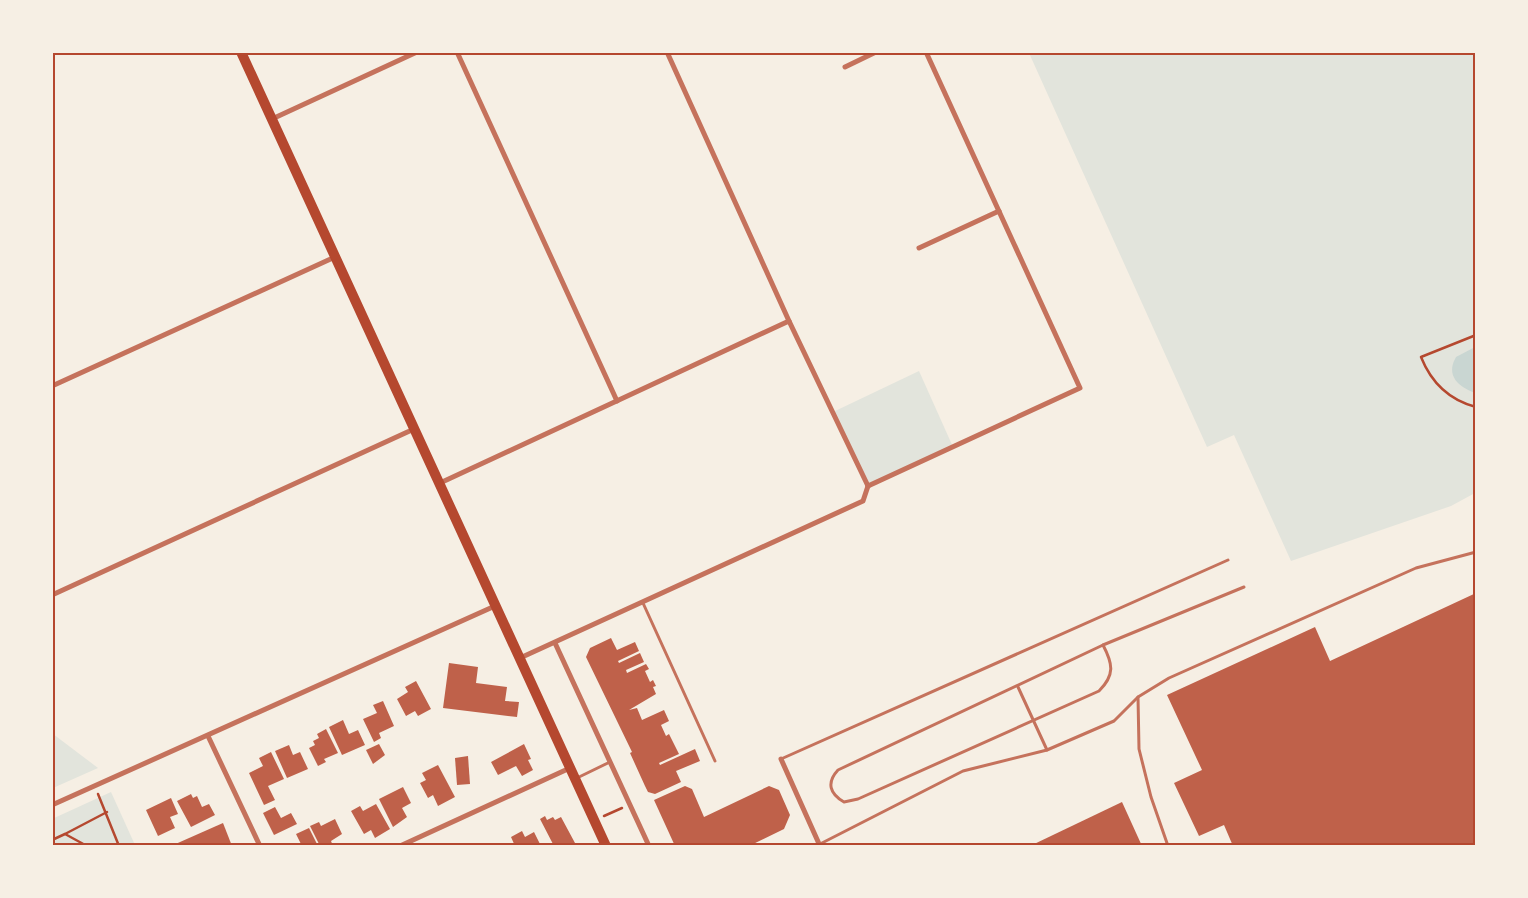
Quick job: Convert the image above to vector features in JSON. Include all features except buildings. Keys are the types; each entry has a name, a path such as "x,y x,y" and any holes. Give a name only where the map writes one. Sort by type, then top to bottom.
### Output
{"main road":[{"path":"241,52 606,846"}],"street":[{"path":"272,120 417,52"},
{"path":"457,52 617,401"},
{"path":"520,658 863,502 868,486 789,321 667,52"},
{"path":"845,67 876,52"},
{"path":"868,486 1080,388 926,52"},
{"path":"919,248 998,211"},
{"path":"52,386 335,257"},
{"path":"440,484 789,321"},
{"path":"52,595 414,429"},
{"path":"52,805 496,606"},
{"path":"555,643 649,846"},
{"path":"208,736 260,846"},
{"path":"781,759 818,845"},
{"path":"400,846 570,768"}],"lane":[{"path":"818,845 963,772 1047,750 1114,721 1138,697 1169,678 1416,568 1476,552"},
{"path":"781,759 1228,560"},
{"path":"1103,646 1111,660 1108,681 1099,691 858,798 844,802 834,796 830,787 831,778 838,770 1103,646 1244,588"},
{"path":"643,603 715,761"},
{"path":"1018,687 1047,750"},
{"path":"1138,697 1139,749 1151,797 1168,846"},
{"path":"575,778 610,762"}],"path":[{"path":"1476,335 1421,357 1431,378 1443,390 1456,399 1476,407"},
{"path":"94,785 107,812 119,846"},
{"path":"595,821 630,804"},
{"path":"52,840 107,812"},
{"path":"65,834 87,846"}],"shaded area":[{"path":"1029,53 1475,53 1475,493 1451,506 1291,561 1234,435 1207,447"},
{"path":"1475,347 1475,393 1464,388 1455,380 1452,370 1456,357"},
{"path":"919,371 953,447 868,486 833,412"},
{"path":"53,734 98,768 53,788"},
{"path":"111,792 135,845 53,845 52,819"}]}
